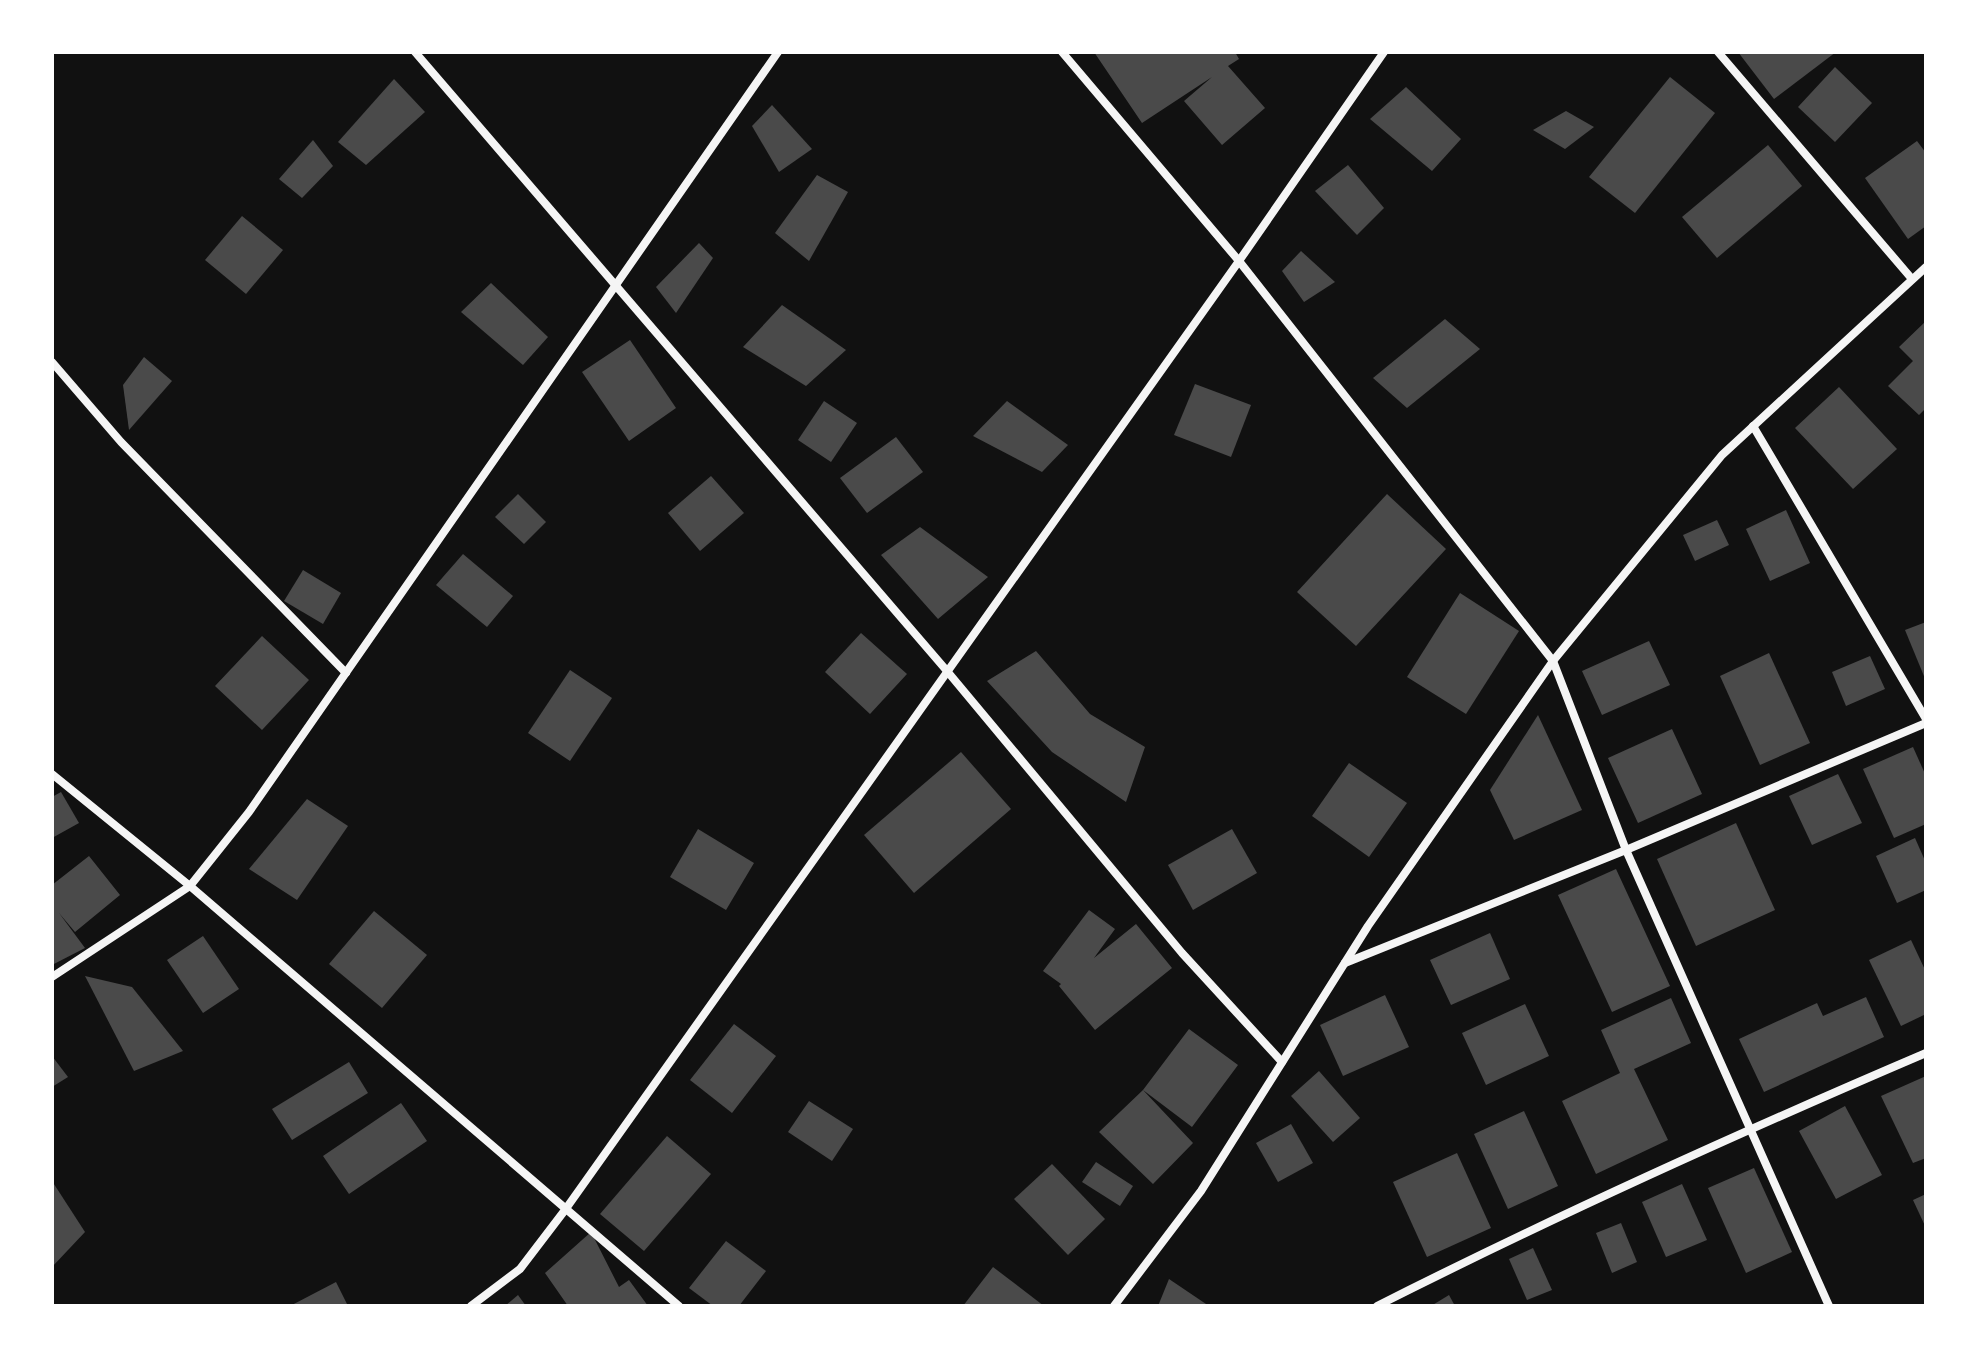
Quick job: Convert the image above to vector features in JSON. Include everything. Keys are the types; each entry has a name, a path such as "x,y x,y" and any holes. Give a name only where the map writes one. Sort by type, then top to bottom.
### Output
{"street":[{"path":"415,52 947,671 1182,953 1282,1062"},
{"path":"52,977 190,886 249,812 778,52"},
{"path":"1062,52 1239,261 1553,661 1626,850 1829,1306"},
{"path":"471,1306 520,1269 565,1210 1384,52"},
{"path":"1718,52 1912,279"},
{"path":"1114,1306 1201,1191 1344,964 1553,661 1722,455 1926,267"},
{"path":"52,362 121,442 346,673"},
{"path":"1344,964 1626,850 1926,721 1753,426"},
{"path":"52,774 190,886 679,1306"},
{"path":"1377,1306 1488,1250 1750,1128 1926,1053"}],"building":[{"path":"1094,52 1235,52 1239,59 1228,66 1265,108 1222,145 1184,101 1212,77 1142,123"},
{"path":"1738,52 1836,52 1774,99"},
{"path":"1835,67 1872,103 1835,142 1798,107"},
{"path":"1670,77 1715,113 1635,213 1589,177"},
{"path":"394,79 425,112 366,165 338,142"},
{"path":"1406,87 1461,139 1432,171 1370,119"},
{"path":"772,105 812,149 779,172 752,126"},
{"path":"1566,111 1594,127 1565,149 1533,130"},
{"path":"313,140 333,166 302,198 279,179"},
{"path":"1917,141 1926,153 1926,226 1908,239 1865,178"},
{"path":"1768,145 1802,186 1717,258 1682,217"},
{"path":"1348,165 1384,208 1357,235 1315,191"},
{"path":"817,175 848,192 809,261 775,233"},
{"path":"242,216 283,250 246,294 205,260"},
{"path":"699,243 713,258 676,313 656,287"},
{"path":"1301,251 1335,282 1304,302 1282,271"},
{"path":"491,283 548,337 523,365 461,312"},
{"path":"782,305 846,350 806,386 743,347"},
{"path":"1445,319 1480,349 1407,408 1373,378"},
{"path":"1926,321 1926,408 1919,415 1888,386 1913,361 1899,347"},
{"path":"630,340 676,408 629,441 582,372"},
{"path":"144,357 172,381 129,430 123,385"},
{"path":"1195,384 1251,405 1231,457 1174,435"},
{"path":"1839,387 1897,449 1853,489 1795,428"},
{"path":"824,401 857,423 831,462 798,440"},
{"path":"1007,401 1068,445 1042,472 973,436"},
{"path":"896,437 923,472 867,513 840,478"},
{"path":"711,476 744,513 700,551 668,513"},
{"path":"518,494 546,522 524,544 495,517"},
{"path":"1387,494 1446,549 1356,646 1297,592"},
{"path":"1786,510 1810,563 1770,581 1746,529"},
{"path":"1717,520 1729,545 1695,561 1683,535"},
{"path":"920,527 988,577 938,619 881,555"},
{"path":"463,554 513,596 487,627 436,585"},
{"path":"303,570 341,593 323,624 284,601"},
{"path":"1460,593 1519,631 1466,714 1407,677"},
{"path":"1926,622 1926,681 1905,630"},
{"path":"861,633 907,674 870,714 825,672"},
{"path":"262,636 309,680 262,730 215,686"},
{"path":"1649,641 1670,685 1602,715 1582,671"},
{"path":"1036,651 1090,714 1145,747 1126,802 1052,752 987,681"},
{"path":"1769,653 1810,743 1760,765 1720,676"},
{"path":"1870,656 1885,689 1846,706 1832,672"},
{"path":"570,670 612,698 570,761 528,733"},
{"path":"1538,715 1582,810 1514,840 1490,790"},
{"path":"1672,729 1702,794 1638,823 1608,758"},
{"path":"1913,747 1926,776 1926,824 1894,838 1863,769"},
{"path":"961,752 1011,809 914,893 864,835"},
{"path":"1349,763 1407,803 1369,857 1312,816"},
{"path":"1838,774 1862,823 1812,845 1789,796"},
{"path":"61,792 79,823 52,838 52,797"},
{"path":"307,799 348,826 297,900 249,869"},
{"path":"1736,823 1775,910 1696,946 1657,859"},
{"path":"698,829 754,863 726,910 670,877"},
{"path":"1232,829 1257,873 1193,910 1168,865"},
{"path":"1915,838 1926,863 1926,890 1897,903 1876,856"},
{"path":"89,856 120,895 75,932 59,913 85,948 52,965 52,885"},
{"path":"1616,869 1670,986 1612,1012 1558,895"},
{"path":"1089,910 1115,929 1094,958 1136,924 1172,968 1095,1030 1059,986 1061,984 1043,971"},
{"path":"374,911 427,955 382,1008 329,964"},
{"path":"1490,933 1510,979 1451,1005 1430,960"},
{"path":"203,936 239,989 203,1013 167,960"},
{"path":"1911,940 1926,972 1926,1014 1901,1026 1869,960"},
{"path":"85,976 132,987 183,1051 134,1071"},
{"path":"1385,995 1409,1047 1343,1076 1320,1025"},
{"path":"1866,997 1884,1037 1764,1092 1739,1039 1817,1003 1823,1016"},
{"path":"1671,998 1691,1043 1634,1069 1668,1140 1596,1174 1562,1101 1620,1073 1601,1030"},
{"path":"1525,1004 1549,1056 1486,1085 1462,1033"},
{"path":"734,1024 776,1056 732,1113 690,1080"},
{"path":"1189,1029 1238,1065 1192,1127 1143,1090"},
{"path":"52,1056 68,1077 52,1087"},
{"path":"349,1062 368,1093 292,1140 272,1109"},
{"path":"1319,1071 1360,1118 1333,1142 1291,1096"},
{"path":"1926,1076 1926,1158 1913,1163 1881,1096"},
{"path":"1143,1090 1193,1143 1153,1184 1099,1132"},
{"path":"809,1101 853,1129 832,1161 788,1132"},
{"path":"401,1103 427,1141 349,1194 323,1156"},
{"path":"1845,1106 1882,1175 1836,1199 1799,1131"},
{"path":"1524,1111 1558,1186 1508,1209 1474,1134"},
{"path":"1291,1124 1313,1163 1278,1182 1256,1143"},
{"path":"667,1136 711,1174 644,1251 600,1214"},
{"path":"1457,1153 1491,1228 1427,1257 1393,1182"},
{"path":"1096,1162 1133,1186 1120,1206 1082,1182"},
{"path":"1052,1164 1105,1219 1068,1255 1014,1199"},
{"path":"1754,1168 1792,1252 1746,1273 1708,1188"},
{"path":"52,1181 85,1232 52,1267"},
{"path":"1682,1184 1707,1240 1666,1257 1642,1202"},
{"path":"1926,1194 1926,1228 1913,1200"},
{"path":"1621,1223 1637,1262 1612,1273 1596,1233"},
{"path":"591,1232 619,1287 629,1280 648,1306 568,1306 545,1273"},
{"path":"726,1241 766,1271 739,1306 713,1306 689,1288"},
{"path":"1533,1248 1552,1290 1527,1300 1509,1259"},
{"path":"993,1267 1044,1306 963,1306"},
{"path":"1169,1279 1209,1306 1158,1306"},
{"path":"336,1282 348,1306 290,1306"},
{"path":"518,1295 526,1306 505,1306"},
{"path":"1449,1295 1455,1306 1431,1306"}]}
